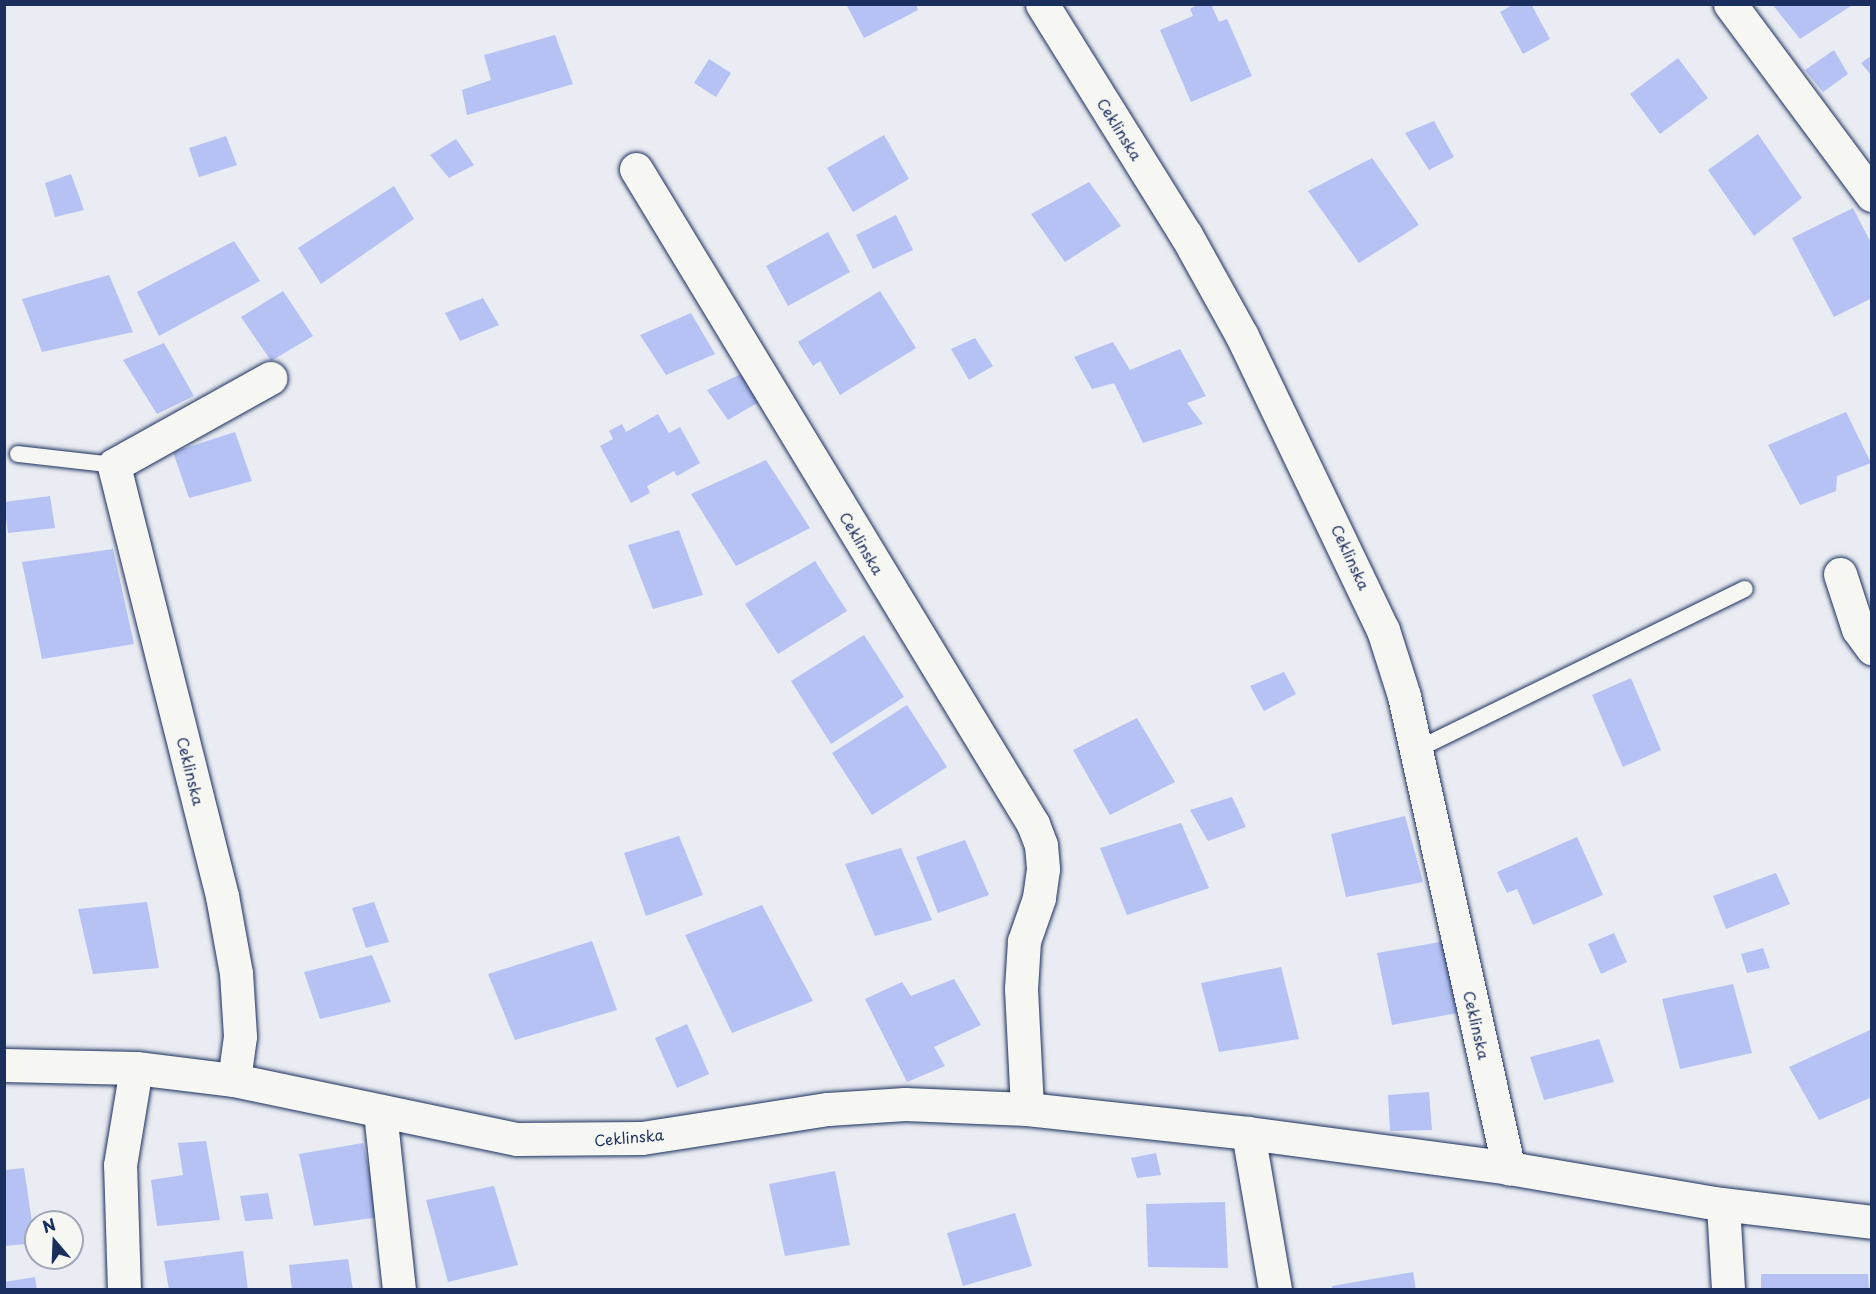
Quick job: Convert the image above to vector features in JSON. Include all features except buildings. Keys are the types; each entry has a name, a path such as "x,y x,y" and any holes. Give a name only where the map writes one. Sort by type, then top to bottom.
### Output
{"street":[{"name":"Ceklinska","path":"1042,4 1186,235 1242,336 1370,598 1404,696 1509,1168"},
{"path":"1730,4 1872,195"},
{"name":"Ceklinska","path":"636,169 1033,824 1041,845 1043,869 1039,898 1024,941 1021,989 1027,1109"},
{"path":"114,465 270,378"},
{"name":"Ceklinska","path":"114,465 222,896 236,973 240,1036 234,1080"},
{"path":"1840,574 1858,629 1872,648"},
{"name":"Ceklinska","path":"4,1065 136,1068 234,1080 517,1139 586,1141 642,1138 828,1109 905,1104 1027,1109 1248,1133 1509,1168 1723,1205 1872,1222"},
{"path":"124,1290 120,1165 136,1068"},
{"path":"380,1112 399,1290"},
{"path":"1248,1133 1275,1290"},
{"path":"1723,1205 1728,1290"}],"lane":[{"path":"18,454 114,465"},
{"path":"1416,750 1745,589"}]}
